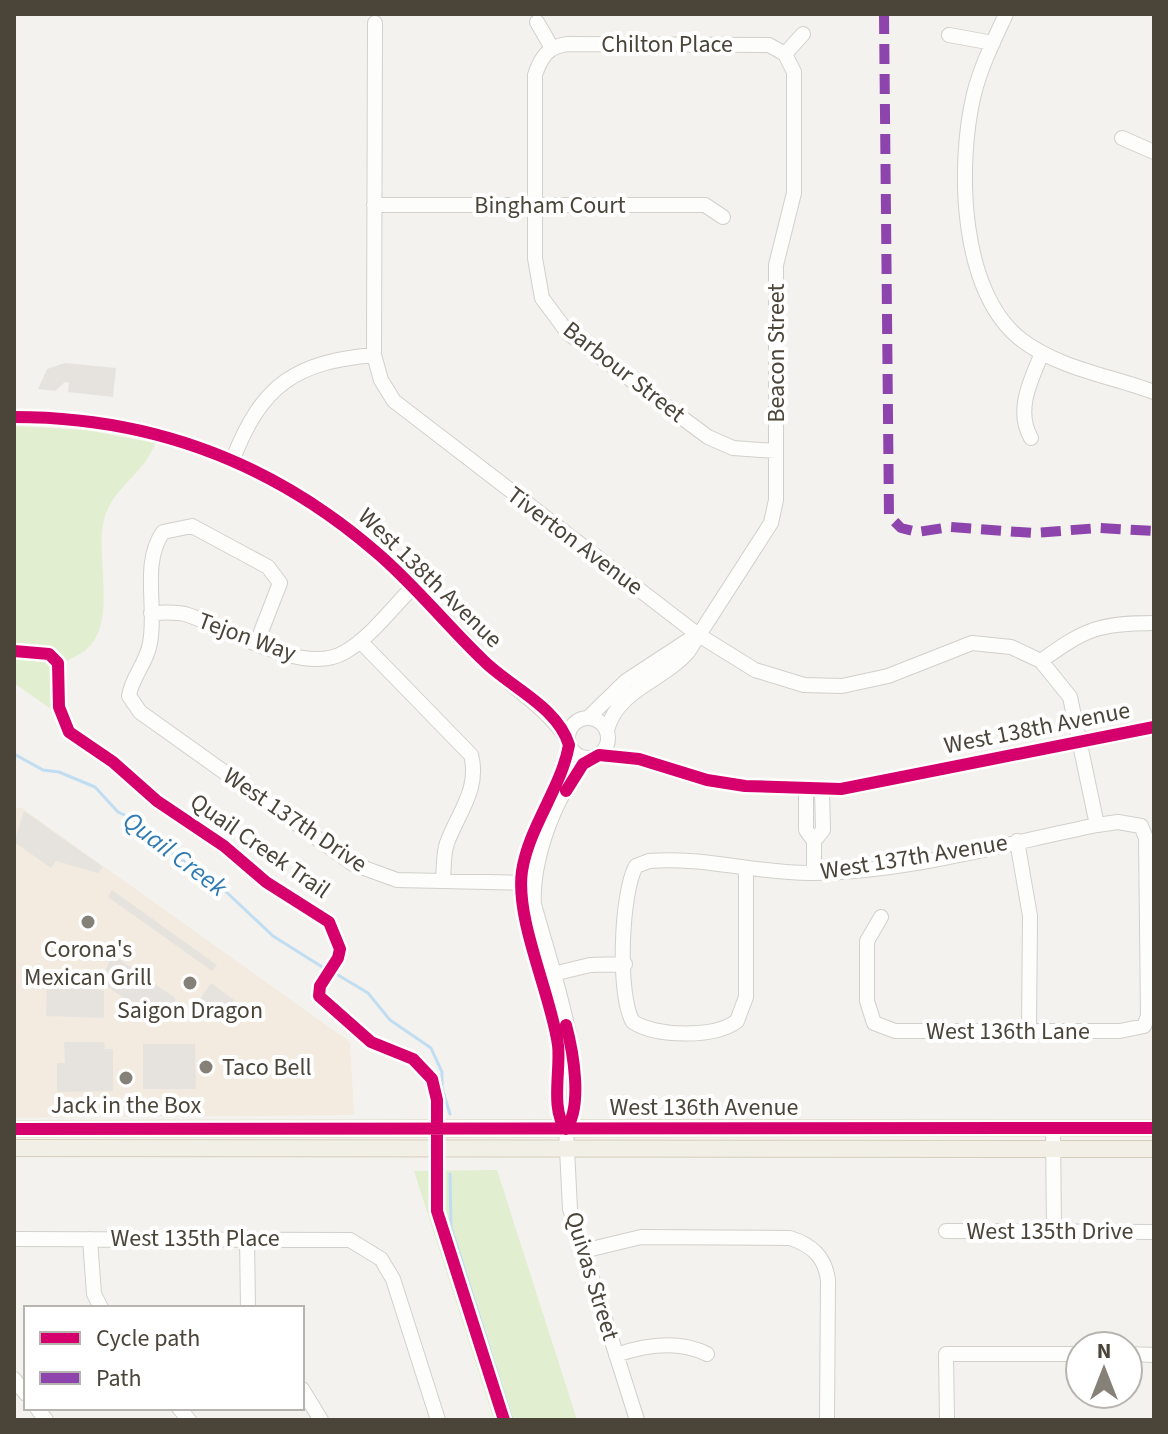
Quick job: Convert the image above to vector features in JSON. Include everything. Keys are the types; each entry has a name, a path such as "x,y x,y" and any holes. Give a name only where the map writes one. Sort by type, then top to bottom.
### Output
{"main road":[{"name":"West 136th Avenue","path":"14,1129 1154,1128"},
{"name":"West 136th Avenue","path":"14,1148 1154,1149"}],"street":[{"path":"1006,14 980,75 969,119 967,189 972,251 980,282 993,309 1013,333 1042,353 1154,392"},
{"path":"537,22 552,48"},
{"name":"Tiverton Avenue","path":"375,23 374,355 381,380 401,410 697,634 755,670 804,685 842,686 888,676 972,643 1011,647 1041,661 1070,697 1097,825"},
{"path":"785,54 803,34"},
{"path":"949,35 993,43"},
{"name":"Chilton Place","path":"552,48 568,44 769,45 785,54"},
{"name":"Barbour Street","path":"552,48 539,61 535,75 536,281 547,307 568,333 708,437 733,448 776,451"},
{"name":"Beacon Street","path":"607,733 613,714 638,687 673,669 758,549 771,523 776,500 776,265 794,193 794,72 785,54"},
{"path":"1122,138 1154,152"},
{"name":"Bingham Court","path":"374,205 705,205 723,217"},
{"path":"1031,438 1023,414 1029,386 1042,353"},
{"path":"233,459 253,416 270,395 299,372 316,363 374,355"},
{"name":"West 138th Avenue","path":"14,417 125,426 233,459 276,480 328,514 379,555 486,663 545,710 569,742"},
{"path":"151,613 152,557 163,532 192,526 268,567 280,583 257,642"},
{"name":"Tejon Way","path":"151,613 188,615 314,660 335,657 360,641 412,588"},
{"name":"West 137th Drive","path":"151,613 149,651 132,679 129,696 140,712 353,864 385,878 528,882"},
{"path":"1041,661 1078,634 1097,627 1154,623"},
{"name":"Beacon Street","path":"586,718 626,681 697,634"},
{"path":"360,641 471,755 475,770 473,786 445,846 443,881"},
{"name":"West 138th Avenue","path":"545,710 586,718"},
{"path":"586,718 599,721 607,733 606,746 595,756 578,755 569,742 574,723 586,718"},
{"name":"West 138th Avenue","path":"595,756 639,759 707,780 822,789 873,784 1154,727"},
{"name":"West 138th Avenue","path":"607,733 639,759"},
{"name":"Quivas Street","path":"566,1129 559,1117 558,1044 526,913 534,832 565,765 569,742"},
{"name":"Quivas Street","path":"595,756 576,772 546,833 528,882 574,1063 573,1115 566,1129 568,1200 637,1420"},
{"path":"806,789 806,830 814,841 814,873"},
{"path":"814,841 823,830 822,789"},
{"name":"West 137th Avenue","path":"625,964 626,893 636,866 662,860 746,870 814,873 904,864 1097,825 1130,823 1141,826 1146,838 1149,1003 1144,1026"},
{"path":"1017,841 1030,916 1029,1032"},
{"path":"553,974 590,965 625,964 627,1013 641,1027 651,1031 719,1031 737,1021 746,997 746,870"},
{"name":"West 136th Lane","path":"881,917 867,941 867,1001 874,1023 895,1031 1120,1031 1144,1026"},
{"path":"1053,1129 1054,1232"},
{"name":"West 135th Drive","path":"946,1231 1154,1232"},
{"path":"583,1251 641,1237 790,1238 817,1244 827,1272 827,1420"},
{"path":"247,1238 248,1306"},
{"name":"West 135th Place","path":"14,1239 341,1238 373,1252 393,1279 438,1420"},
{"path":"90,1239 94,1294 100,1306"},
{"path":"616,1355 647,1346 688,1346 707,1354"},
{"path":"947,1420 946,1354 1064,1354"},
{"path":"304,1392 321,1420"}],"shaded area":[{"path":"65,363 116,368 113,397 68,392 69,383 65,382 55,391 38,389 47,369"},
{"path":"14,808 22,808 350,1042 354,1115 14,1118"},
{"path":"24,811 103,867 98,873 56,861 51,868 14,842"},
{"path":"112,890 217,965 212,971 108,897"},
{"path":"112,954 175,998 179,1019 153,1019 101,982"},
{"path":"47,971 96,973 95,988 104,991 104,1018 46,1016"},
{"path":"211,983 234,1000 220,1019 193,1009"},
{"path":"64,1042 104,1042 105,1049 113,1049 113,1091 57,1092 57,1063 65,1063"},
{"path":"143,1044 195,1044 196,1089 143,1089"}],"green space":[{"path":"14,426 86,430 155,443 144,463 114,498 104,520 101,622 97,636 88,648 61,664 65,719 14,683"},
{"path":"497,1170 577,1420 494,1420 414,1171"}],"waterway":[{"name":"Quail Creek","path":"14,754 43,770 59,772 95,787 118,812 133,819 159,844 221,887 273,936 327,970"},
{"name":"Quail Creek","path":"333,972 368,993 390,1020 431,1048 442,1072 442,1088 450,1114"},
{"name":"Quail Creek","path":"450,1174 451,1227 512,1420"}],"marked path":[{"path":"884,14 889,516 901,528 917,532 950,527 1033,533 1099,528 1154,531"}],"cycle path":[{"path":"14,417 65,419 162,436 208,451 295,493 376,552 484,661 555,720 569,745 559,777 526,854 521,890 528,934 558,1045 558,1111 566,1129"},
{"name":"Quail Creek Trail","path":"14,651 49,654 58,663 59,707 69,732 113,762 157,801 224,846 266,882 329,922 340,949 338,958 320,986 319,996 371,1042 413,1059 432,1079 437,1100 437,1211 504,1420"},
{"path":"566,791 583,764 599,755 639,759 707,780 745,786 841,789 1154,727"},
{"path":"566,1025 574,1063 575,1093 571,1119 566,1129"},
{"path":"14,1129 1154,1128"}],"place":[{"name":"Corona's Mexican Grill","path":"88,922"},
{"name":"Saigon Dragon","path":"190,983"},
{"name":"Taco Bell","path":"206,1067"},
{"name":"Jack in the Box","path":"126,1078"}]}
